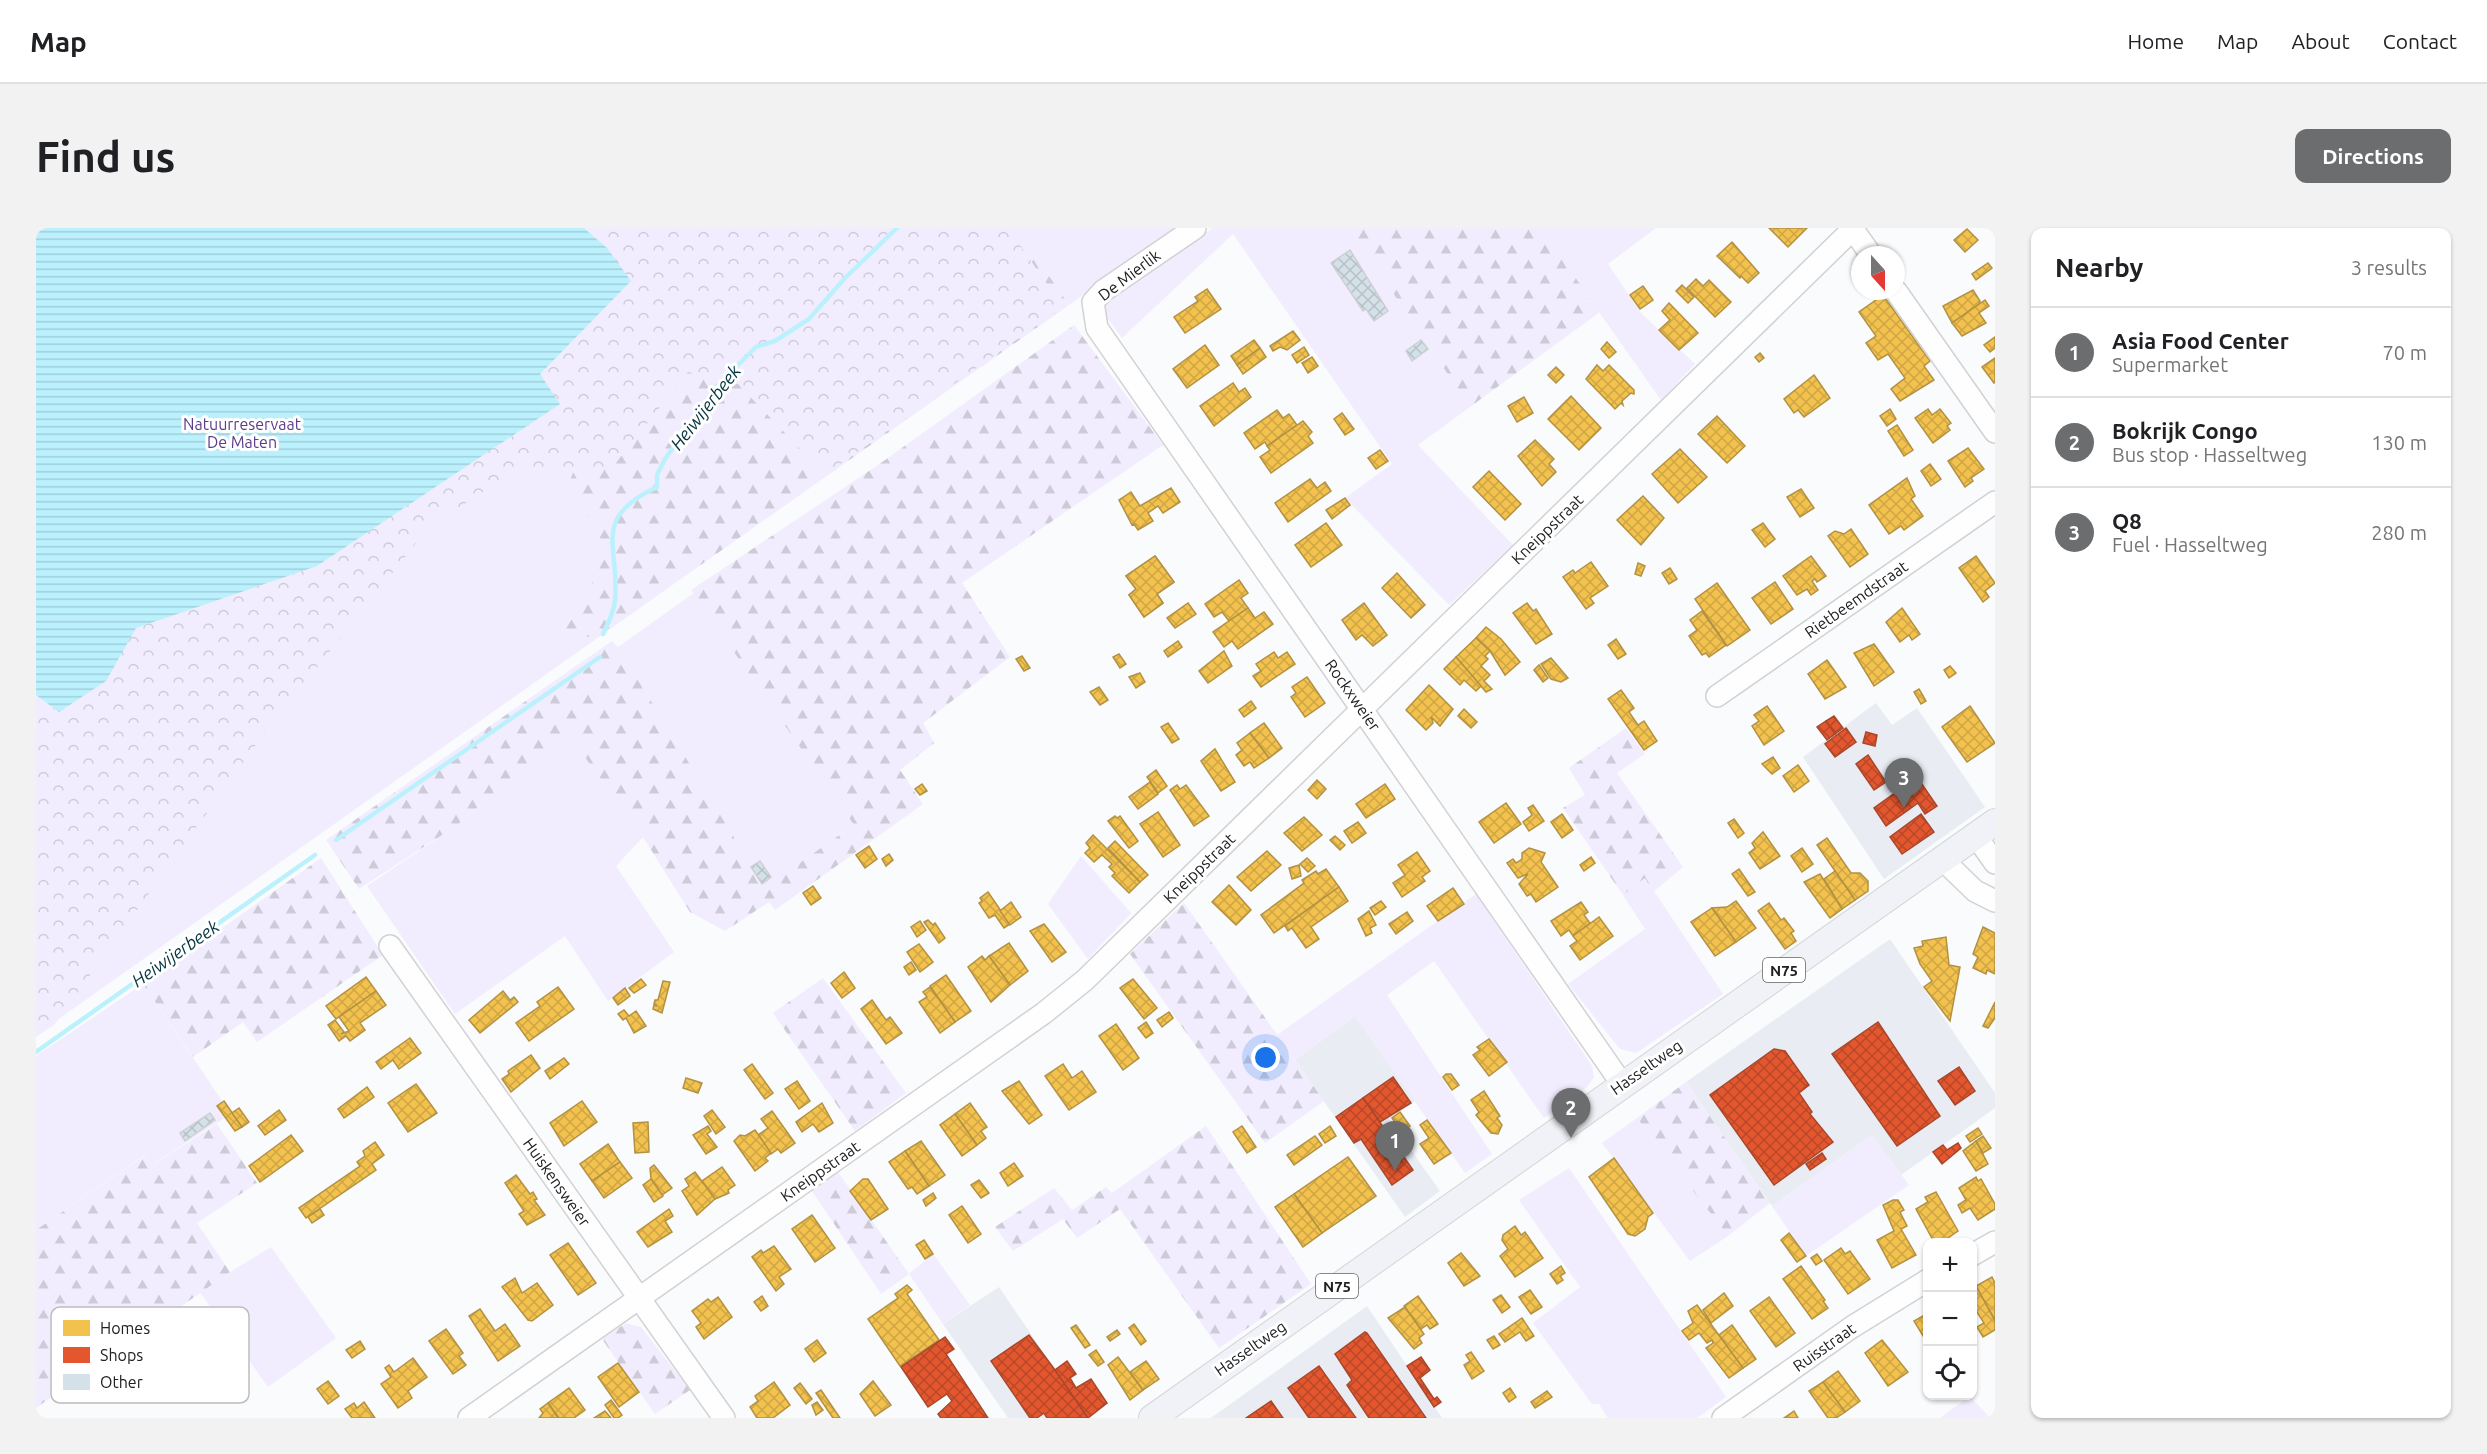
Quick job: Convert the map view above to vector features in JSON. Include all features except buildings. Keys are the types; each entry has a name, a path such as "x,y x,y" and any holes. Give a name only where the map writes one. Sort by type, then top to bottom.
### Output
{"main road":[{"name":"Hasseltweg","path":"1152,1418 1985,829"}],"street":[{"name":"De Mierlik","path":"1093,302 1103,291 1195,228"},
{"path":"1853,228 1865,246"},
{"name":"Kneippstraat","path":"469,1418 1044,1013 1085,980 1853,228"},
{"path":"1902,300 1995,432"},
{"name":"Rockxweier","path":"1093,302 1097,328 1622,1084"},
{"name":"Rietbeemdstraat","path":"1717,696 1995,502"},
{"path":"1985,829 1995,864"},
{"path":"1942,859 1975,891 1995,901"},
{"name":"Huiskensweier","path":"390,946 724,1418"},
{"path":"1977,1252 1995,1242"},
{"name":"Ruisstraat","path":"1723,1418 1852,1327 1923,1283"}],"shaded area":[{"path":"1876,703 1892,725 1917,708 1985,807 1884,879 1803,757"},
{"path":"1890,939 1995,1093 1995,1108 1901,1175 1871,1136 1772,1206 1686,1082"},
{"path":"1355,1016 1415,1101 1389,1119 1440,1191 1405,1217 1295,1060"},
{"path":"999,1287 1088,1418 1008,1418 943,1324"},
{"path":"1367,1306 1442,1418 1211,1418"}],"green space":[{"name":"Natuurreservaat De Maten","path":"36,228 1008,228 1063,307 825,475 738,384 688,372 611,469 514,472 429,527 260,739 55,1024 36,1037"},
{"path":"905,228 566,491 597,525 602,545 589,597 561,630 596,639 36,1035 36,695"},
{"path":"905,228 1016,228 1069,305 596,639 561,630 589,596 601,545 597,525 566,491 587,436"},
{"path":"1016,228 1175,228 1069,305"},
{"path":"1213,228 1349,228 1470,407 1418,445 1513,545 1449,605 1345,498 1392,464 1233,234 1122,338 1100,308 1107,295"},
{"path":"1349,228 1540,228 1600,312 1470,407"},
{"path":"1540,228 1656,228 1608,264 1641,313 1695,364 1661,400"},
{"path":"1074,325 1163,445 962,583 1010,657 923,723 934,743 900,770 923,804 775,910 769,902 725,931 690,912 643,837 565,730 456,826 359,889 326,840 612,641 618,647 730,830 762,889 854,825 691,590 878,465"},
{"path":"694,593 854,825 762,890 730,830 618,647"},
{"path":"1626,728 1645,754 1617,773 1683,867 1653,892 1645,878 1623,895 1563,808 1585,795 1569,768"},
{"path":"565,730 643,837 616,866 674,952 608,1001 565,936 455,1014 367,886 456,826"},
{"path":"1081,856 1131,913 1088,959 1048,904"},
{"path":"321,858 383,955 257,1042 243,1022 193,1057 143,984"},
{"path":"1645,878 1723,994 1636,1053 1620,1049 1568,984 1645,929 1623,895"},
{"path":"1476,894 1592,1066 1594,1077 1588,1086 1544,1118 1434,961 1387,995 1492,1154 1465,1173 1355,1016 1295,1060 1277,1035"},
{"path":"1184,903 1324,1101 1265,1143 1130,954"},
{"path":"823,978 906,1093 855,1131 773,1013"},
{"path":"143,984 231,1114 154,1163 146,1154 36,1230 36,1056"},
{"path":"1686,1082 1770,1203 1728,1236 1637,1118"},
{"path":"1637,1118 1728,1236 1690,1261 1602,1143"},
{"path":"217,1124 257,1183 197,1223 230,1272 180,1307 51,1307 51,1397 36,1408 36,1230 147,1154 155,1163"},
{"path":"1206,1126 1311,1284 1219,1348 1120,1209 1077,1238 1063,1219 1013,1251 995,1227 1054,1188 1072,1210 1106,1187 1112,1193"},
{"path":"1872,1135 1909,1185 1806,1256 1772,1206"},
{"path":"1569,1168 1726,1397 1697,1418 1608,1418 1599,1404 1592,1404 1533,1323 1580,1287 1519,1200"},
{"path":"838,1172 909,1274 881,1294 812,1191"},
{"path":"271,1247 336,1338 268,1387 249,1361 249,1307 210,1307 199,1291"},
{"path":"933,1254 970,1305 943,1324 909,1274"},
{"path":"626,1323 641,1327 690,1390 655,1414 602,1339"},
{"path":"1965,1400 1974,1400 1990,1418 1940,1418"}],"water":[{"path":"36,228 584,228 607,248 631,281 540,374 560,404 317,566 136,628 106,681 59,712 36,695"}],"waterway":[{"name":"Heiwijerbeek","path":"603,634 614,605 613,535 616,522 623,510 636,499 657,487 657,475 665,459 716,387 756,347 775,341 809,319 846,277 897,228"},
{"name":"Heiwijerbeek","path":"336,840 600,657"},
{"name":"Heiwijerbeek","path":"36,1052 315,855"}],"place":[{"name":"Q8","path":"1904,808"},
{"name":"Bokrijk Congo","path":"1571,1138"},
{"name":"Asia Food Center","path":"1395,1171"}]}
